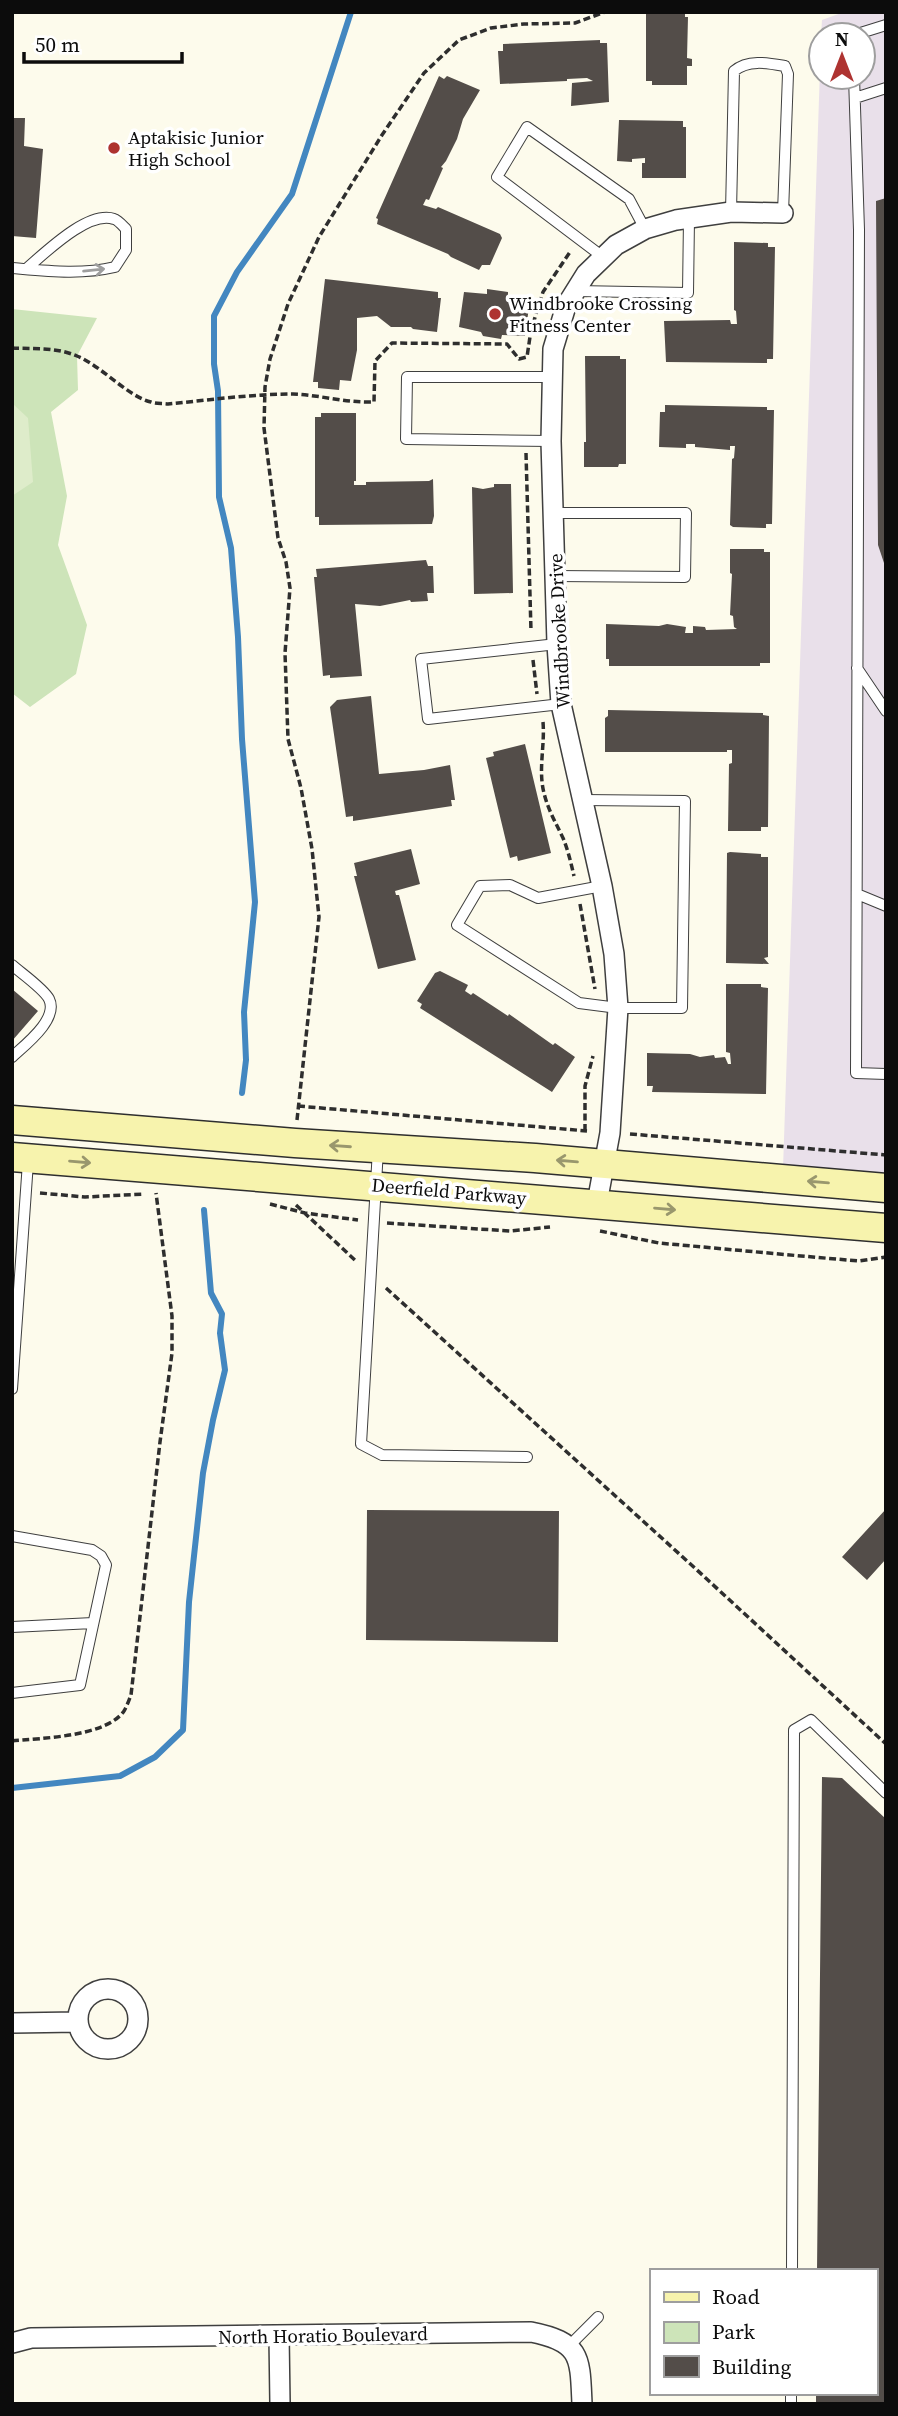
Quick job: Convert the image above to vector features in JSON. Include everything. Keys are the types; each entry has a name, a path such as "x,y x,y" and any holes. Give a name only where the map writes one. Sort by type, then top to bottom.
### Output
{"main road":[{"name":"Deerfield Parkway","path":"12,1120 886,1188"},
{"name":"Deerfield Parkway","path":"20,1157 375,1185 595,1216 886,1228"}],"street":[{"name":"Windbrooke Drive","path":"595,1216 610,1133 618,1008 614,954 602,886 561,704 551,441 553,349 566,306 575,291 598,262 616,245 645,229 676,220 731,212 783,214"},
{"path":"12,2023 78,2022"},
{"name":"North Horatio Boulevard","path":"12,2343 31,2339 531,2332 551,2336 569,2346"},
{"path":"279,2335 280,2404"},
{"path":"569,2346 580,2361 582,2404"}],"lane":[{"path":"731,212 734,71 742,64 770,63 785,66 788,74 783,214"},
{"path":"855,98 886,88"},
{"path":"854,91 859,230 856,1073 886,1074"},
{"path":"598,262 497,177 527,127 629,199 645,229"},
{"path":"12,268 26,269 95,272 116,267 127,250 127,229 115,219 101,218 77,228 26,269"},
{"path":"575,291 688,293 689,219"},
{"path":"551,441 406,439 407,377 552,377"},
{"path":"553,513 686,513 685,578 555,576"},
{"path":"557,644 421,659 428,719 561,704"},
{"path":"857,668 886,711"},
{"path":"582,800 685,801 682,1008 618,1008 579,1003 457,925 480,886 510,884 538,898 602,886"},
{"path":"857,894 886,906"},
{"path":"12,965 49,998 51,1009 45,1025 12,1057"},
{"path":"378,1148 361,1444 382,1455 527,1457"},
{"path":"12,1389 16,1279 26,1192 20,1157"},
{"path":"12,1536 92,1550 101,1556 106,1565 80,1685 12,1693"},
{"path":"12,1627 93,1623"},
{"path":"792,2269 794,1730 811,1720 886,1793"},
{"path":"569,2346 598,2317"}],"path":[{"path":"297,1126 317,944 318,896 301,788 288,738 285,653 290,588 286,562 278,538 264,428 264,396 273,348 288,304 318,237 382,135 425,73 459,40 491,29 524,24 575,23 605,12"},
{"path":"12,348 55,349 79,357 152,402 291,394 353,403 374,402 374,361 392,342 507,344 519,359 527,357 531,330 543,292 570,252 598,262"},
{"path":"525,441 532,647 544,734 541,767 543,790 551,816 567,849 577,891 594,988 594,1005"},
{"path":"585,1131 585,1086 594,1054"},
{"path":"26,1192 85,1197 167,1194"},
{"path":"12,1741 83,1733 103,1726 123,1713 131,1695 172,1353 172,1316 156,1193"},
{"path":"292,1201 886,1744"},
{"path":"265,1203 337,1219 373,1222 510,1231 553,1226"},
{"path":"595,1216 659,1243 859,1261 886,1257"}],"shaded area":[{"path":"844,12 886,12 886,1178 783,1169 819,91 877,91 877,21 822,20"}],"green space":[{"path":"12,309 97,318 77,356 78,390 51,412 67,496 58,545 87,625 76,674 30,707 12,693"},
{"path":"12,403 28,418 33,482 12,496"}],"building":[{"path":"646,12 685,12 685,17 688,17 687,58 692,59 692,66 687,66 687,85 652,85 652,81 646,81"},
{"path":"600,40 600,43 607,43 609,102 571,106 572,83 593,81 587,78 500,84 498,51 503,51 503,44"},
{"path":"439,76 444,79 447,76 480,90 463,119 457,139 441,167 443,168 429,200 426,199 423,205 436,209 438,207 500,234 502,238 490,265 482,265 479,270 377,224 376,218"},
{"path":"12,118 25,118 24,146 43,149 36,238 12,236"},
{"path":"619,120 683,121 683,127 686,127 686,178 642,178 642,163 645,163 645,158 632,159 632,162 617,161"},
{"path":"886,198 885,566 878,545 876,201"},
{"path":"734,242 768,243 768,247 775,247 773,359 767,359 767,363 666,362 664,321 730,320 731,324 737,324 734,310"},
{"path":"325,279 438,292 438,298 441,298 437,332 411,327 391,327 377,316 357,318 357,350 351,381 340,380 339,390 318,388 318,382 313,382"},
{"name":"Windbrooke Crossing Fitness Center","path":"487,289 508,292 508,298 530,300 525,336 502,335 501,339 459,327 464,292 487,294"},
{"path":"585,356 620,356 620,359 626,359 626,464 619,464 618,467 584,467"},
{"path":"665,405 767,407 767,410 774,410 772,524 766,524 766,528 730,525 732,459 735,446 730,446 730,450 695,447 695,444 686,444 686,448 659,447 660,412 665,412"},
{"path":"321,413 356,413 354,485 433,479 432,524 319,525 319,517 315,517 315,417 321,417"},
{"path":"494,484 511,484 513,593 474,594 472,487 483,489 494,487"},
{"path":"730,549 764,549 764,552 770,552 770,663 760,663 760,666 609,666 609,659 606,659 606,624 667,624 686,627 685,633 693,633 693,626 705,627 706,630 737,629 734,627 733,616 730,615"},
{"path":"426,560 428,566 433,566 434,593 427,593 428,601 410,600 380,606 355,604 362,676 323,676 314,577 317,577 316,569"},
{"path":"371,696 379,774 450,765 455,800 451,800 452,806 353,821 353,816 346,817 330,707 337,700"},
{"path":"608,710 763,713 769,716 768,827 761,827 761,831 728,831 729,764 732,763 732,750 605,752 605,718 608,716"},
{"path":"525,744 551,853 518,861 517,856 510,858 486,758 494,756 493,752"},
{"path":"411,849 420,884 395,891 396,895 399,895 416,960 378,969 354,876 357,876 354,863"},
{"path":"727,853 768,857 768,957 764,958 769,964 726,963"},
{"path":"440,971 468,985 465,991 471,995 473,993 508,1016 509,1014 575,1057 552,1092 420,1008 422,1004 417,1001 435,973"},
{"path":"726,984 761,984 761,987 768,988 766,1094 652,1092 653,1086 647,1086 647,1053 690,1054 700,1057 714,1055 715,1058 725,1057 728,1064 731,1064 730,1053 726,1052"},
{"path":"12,989 38,1011 12,1041"},
{"path":"886,1509 886,1559 867,1580 842,1557"},
{"path":"367,1510 559,1511 558,1642 366,1640"},
{"path":"822,1777 842,1778 886,1819 886,2404 816,2404 816,2395 877,2395 877,2269 817,2269"}],"waterway":[{"path":"242,1093 246,1060 244,1012 255,902 231,548 219,497 214,316 237,272 292,194 351,12"},
{"path":"12,1788 120,1776 155,1757 183,1730 189,1602 203,1473 225,1370 220,1333 222,1314 211,1293 204,1210"}],"place":[{"name":"Aptakisic Junior High School","path":"114,148"},
{"name":"Windbrooke Crossing Fitness Center","path":"495,314"}]}
